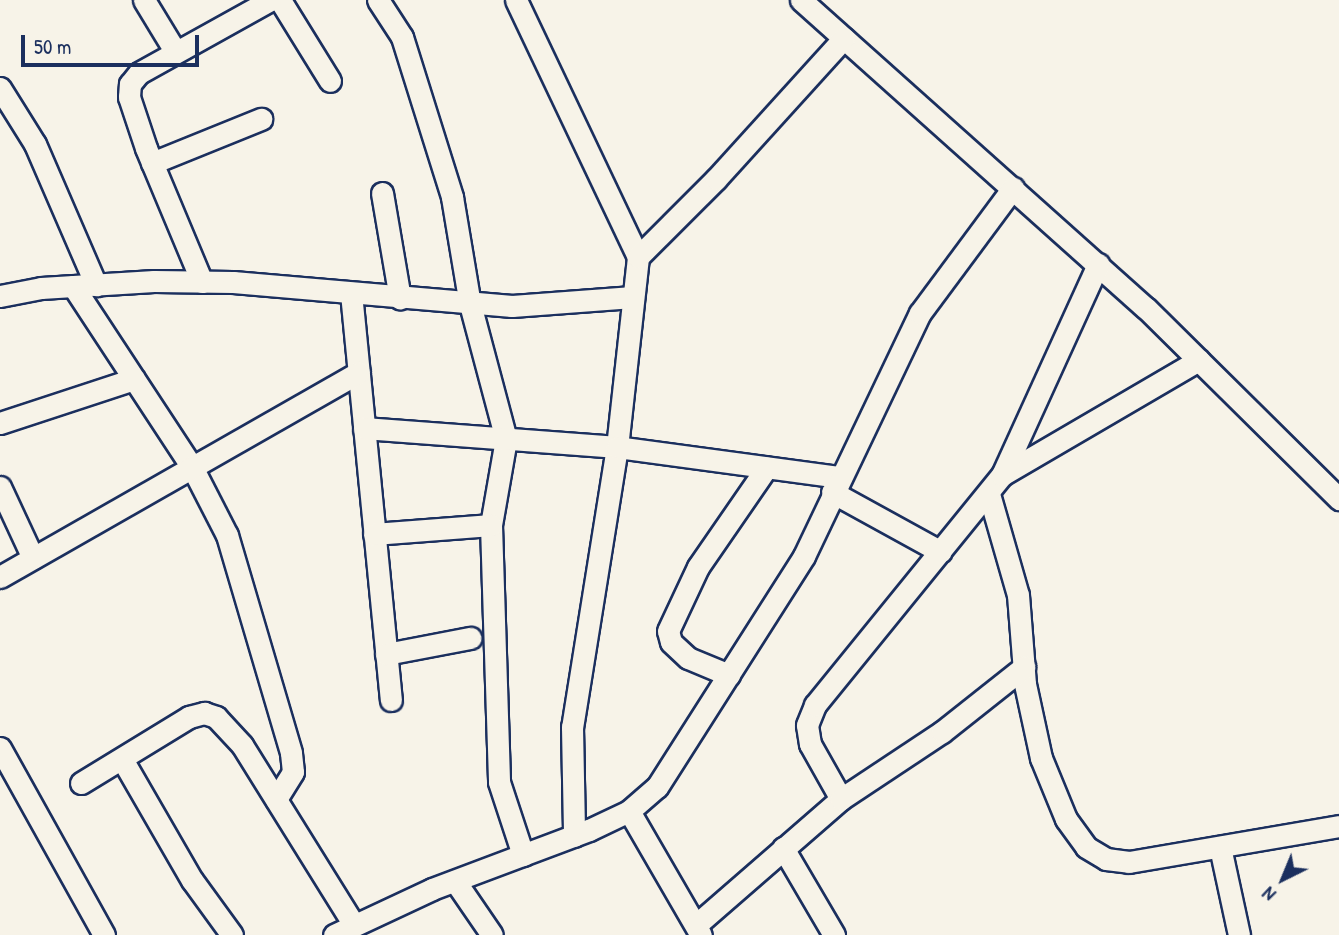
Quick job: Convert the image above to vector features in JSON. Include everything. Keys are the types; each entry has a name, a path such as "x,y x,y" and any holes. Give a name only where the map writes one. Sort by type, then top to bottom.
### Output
{"street":[{"path":"144,0 176,51"},
{"path":"202,282 152,163 129,96 130,84 139,73 270,0"},
{"path":"280,0 330,81"},
{"path":"378,0 402,37 453,197 470,304 506,439 491,525 499,782 523,855"},
{"path":"516,0 638,257 617,447 572,727 575,836"},
{"path":"801,0 1098,264 1339,499"},
{"path":"638,257 716,179 844,38"},
{"path":"0,88 35,144 96,285"},
{"path":"152,163 261,118"},
{"path":"334,935 365,927 455,881 575,836 629,811 656,787 804,555 920,313 1013,188"},
{"path":"382,193 400,298"},
{"path":"841,799 810,744 807,725 815,705 1002,475 1098,264"},
{"path":"0,296 74,286 202,282 512,306 634,296"},
{"path":"74,286 192,467 227,535 291,753 293,772 275,799"},
{"path":"351,293 391,699"},
{"path":"1002,475 1199,360"},
{"path":"0,577 359,372"},
{"path":"0,423 134,379"},
{"path":"364,428 617,447 767,467 836,484 941,552"},
{"path":"729,675 688,658 671,642 668,631 698,567 767,467"},
{"path":"0,487 33,558"},
{"path":"989,494 1018,595 1024,667 1041,758 1066,819 1086,847 1105,859 1129,862 1339,826"},
{"path":"374,534 491,525"},
{"path":"386,654 470,638"},
{"path":"629,811 699,930 783,848 841,799 942,732 1024,667"},
{"path":"81,783 189,717 204,713 227,725 275,799 365,927"},
{"path":"2,758 104,935"},
{"path":"122,759 192,880 232,935"},
{"path":"1220,847 1239,935"},
{"path":"783,848 834,935"},
{"path":"455,881 492,935"}]}
